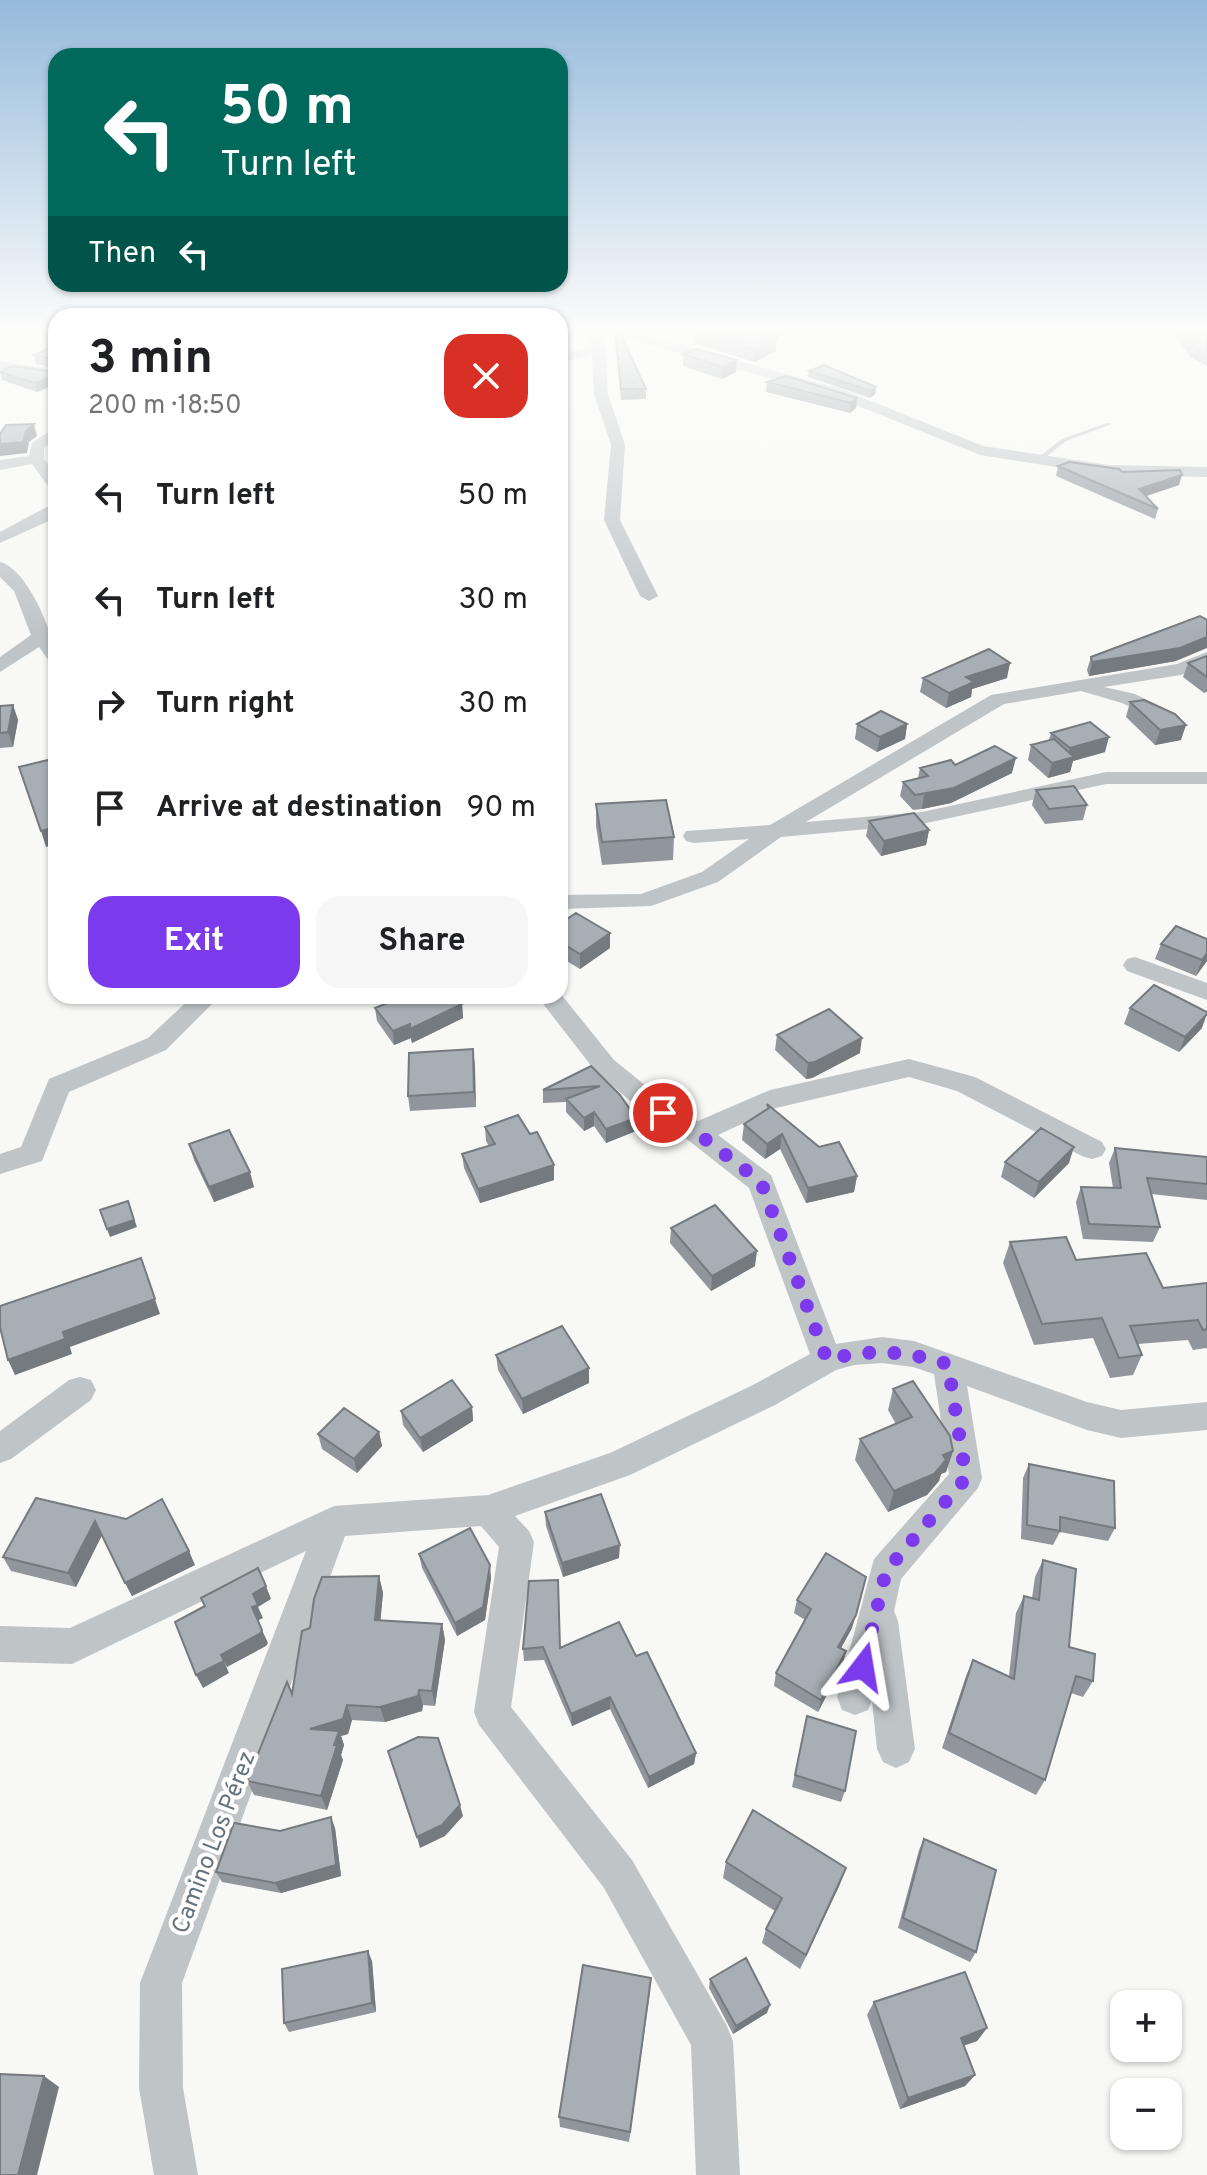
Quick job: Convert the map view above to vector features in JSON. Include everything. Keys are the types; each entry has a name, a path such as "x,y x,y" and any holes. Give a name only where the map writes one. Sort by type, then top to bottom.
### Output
{"street":[{"path":"614,432 618,445 612,520 649,596"},
{"path":"937,432 980,450 1039,460 1108,470 1207,472"},
{"path":"48,437 37,446 36,459 48,475"},
{"path":"0,465 36,459"},
{"path":"0,538 48,514"},
{"path":"0,567 22,589 41,637 48,646"},
{"path":"0,666 41,637"},
{"path":"568,902 643,901 710,877 775,831 998,699 1181,669 1207,658"},
{"path":"1074,686 1128,698 1176,722"},
{"path":"694,836 922,818 1106,778 1207,778"},
{"path":"1135,965 1207,992"},
{"path":"0,1164 32,1154 58,1086 157,1044 200,1004"},
{"path":"555,1004 605,1066 657,1109 697,1133 761,1182 827,1360"},
{"path":"697,1133 770,1100 909,1068 966,1084 1092,1149"},
{"path":"0,1644 72,1646 334,1521 488,1510 619,1465 764,1395 827,1360 854,1352 882,1350 914,1354 1087,1416 1121,1424 1207,1416"},
{"path":"855,1697 886,1571 966,1478 948,1364"},
{"path":"0,1449 80,1390"},
{"path":"488,1510 517,1542 492,1712 618,1874 712,2041 718,2175"},
{"name":"Camino Los Pérez","path":"176,2175 161,2088 161,1983 334,1521"},
{"path":"878,1605 896,1749"}],"lane":[{"path":"1039,460 1064,440 1085,432"}],"building":[{"path":"26,432 23,442 0,444 0,434"},
{"path":"1069,462 1122,472 1180,470 1182,475 1139,489 1158,509 1058,466"},
{"path":"1200,616 1207,620 1207,637 1180,648 1092,662 1091,657"},
{"path":"989,649 1010,663 966,677 974,682 949,693 923,678"},
{"path":"1207,656 1207,677 1188,663"},
{"path":"1144,700 1175,714 1186,725 1160,730 1130,702"},
{"path":"13,705 8,732 0,733 0,706"},
{"path":"881,711 907,724 880,737 857,724"},
{"path":"1090,722 1109,737 1070,748 1051,733"},
{"path":"1054,739 1074,757 1052,763 1031,745"},
{"path":"995,746 1016,758 954,788 915,795 903,782 928,776 920,768 951,760 955,765"},
{"path":"48,760 48,829 41,831 19,767"},
{"path":"1074,786 1087,805 1049,809 1036,790"},
{"path":"666,800 674,837 602,842 596,804"},
{"path":"914,813 929,830 884,841 869,821"},
{"path":"576,913 610,933 580,954 568,947 568,918"},
{"path":"1176,926 1207,939 1207,953 1202,960 1161,944"},
{"path":"1154,985 1207,1012 1185,1037 1130,1008"},
{"path":"385,1004 462,1004 410,1029 410,1024 393,1031 375,1008"},
{"path":"829,1009 862,1038 808,1063 777,1035"},
{"path":"473,1049 474,1092 408,1096 409,1053"},
{"path":"591,1066 620,1095 636,1118 606,1129 594,1112 584,1118 566,1099 600,1086 543,1090"},
{"path":"767,1104 819,1147 839,1142 857,1176 808,1188 782,1134 767,1144 744,1124 769,1108"},
{"path":"518,1115 530,1134 537,1132 554,1165 478,1189 462,1154 495,1144 485,1127"},
{"path":"1041,1128 1074,1147 1039,1182 1005,1162"},
{"path":"229,1130 250,1172 209,1187 189,1144"},
{"path":"1115,1148 1207,1157 1207,1184 1147,1178 1160,1227 1089,1224 1081,1187 1121,1188"},
{"path":"128,1201 134,1220 107,1229 100,1210"},
{"path":"715,1205 757,1251 712,1276 671,1228"},
{"path":"1066,1237 1076,1260 1146,1253 1163,1288 1207,1283 1207,1329 1203,1330 1198,1320 1130,1326 1142,1355 1119,1358 1102,1318 1042,1324 1010,1242"},
{"path":"141,1258 155,1299 63,1332 65,1339 8,1360 0,1327 0,1306"},
{"path":"562,1326 589,1368 522,1399 496,1355"},
{"path":"452,1380 472,1407 420,1438 401,1411"},
{"path":"913,1381 950,1436 953,1451 943,1455 946,1460 934,1474 894,1491 860,1439 912,1417 893,1389"},
{"path":"344,1408 379,1432 354,1459 318,1434"},
{"path":"1029,1464 1114,1481 1115,1528 1060,1517 1060,1531 1027,1525"},
{"path":"601,1494 620,1545 562,1563 545,1512"},
{"path":"36,1498 126,1519 162,1499 189,1551 125,1583 95,1521 68,1573 3,1557"},
{"path":"470,1528 490,1565 483,1607 455,1623 419,1554"},
{"path":"826,1553 866,1577 856,1615 838,1647 846,1651 821,1700 776,1673 811,1609 797,1600"},
{"path":"1043,1560 1076,1569 1069,1647 1095,1654 1093,1681 1076,1676 1045,1780 949,1733 973,1660 1014,1679 1024,1596 1039,1600"},
{"path":"258,1568 266,1586 253,1594 258,1605 252,1607 261,1633 221,1655 224,1661 196,1675 175,1622 205,1606 201,1598"},
{"path":"379,1576 375,1620 442,1624 432,1691 419,1690 418,1696 380,1707 347,1705 343,1719 310,1729 339,1731 321,1796 247,1781 287,1682 292,1694 302,1631 310,1628 314,1599 322,1577"},
{"path":"558,1580 560,1648 619,1622 636,1656 647,1652 696,1753 649,1777 610,1697 571,1714 543,1647 523,1649 529,1581"},
{"path":"807,1716 856,1731 845,1791 795,1775"},
{"path":"418,1737 438,1738 460,1805 442,1825 417,1837 388,1751"},
{"path":"753,1810 846,1868 806,1955 766,1929 782,1898 726,1862"},
{"path":"331,1817 336,1865 275,1883 216,1872 234,1823 280,1831"},
{"path":"924,1839 996,1870 976,1952 903,1918"},
{"path":"368,1951 372,2003 284,2023 282,1969"},
{"path":"746,1958 770,2005 736,2026 710,1979"},
{"path":"583,1965 651,1978 630,2132 559,2117"},
{"path":"965,1972 987,2028 961,2038 975,2075 908,2098 874,2002"},
{"path":"0,2074 44,2076 18,2175 0,2175"}],"route":[{"path":"663,1113 697,1133 761,1182 827,1360 854,1352 882,1350 914,1354 948,1364 966,1478 886,1571 863,1667"}]}
